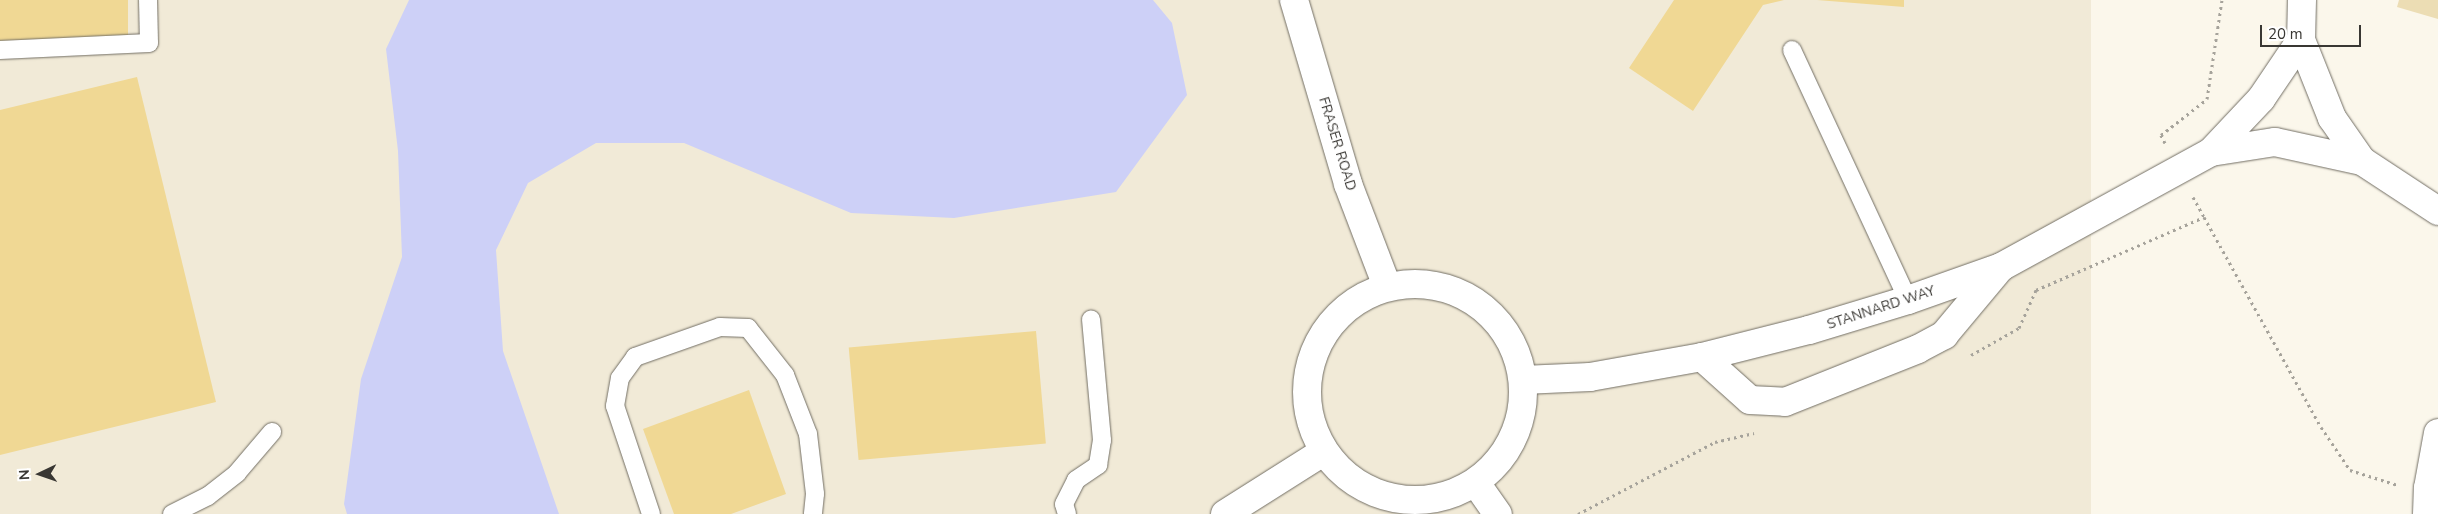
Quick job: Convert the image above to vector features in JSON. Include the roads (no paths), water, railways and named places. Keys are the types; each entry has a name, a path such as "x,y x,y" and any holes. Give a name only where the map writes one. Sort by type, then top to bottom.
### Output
{"street":[{"name":"FRASER ROAD","path":"1294,0 1348,184 1388,286"},
{"path":"2302,0 2301,40 2332,118 2362,162 2437,217"},
{"name":"STANNARD WAY","path":"1523,380 1590,377 1702,357 1809,330 1908,300 2001,267 2211,152 2261,99 2301,40"},
{"name":"STANNARD WAY","path":"2211,152 2275,142 2362,162"},
{"path":"1702,357 1750,400 1784,402 1918,349 1944,335 2001,267"},
{"path":"1421,283 1464,295 1491,314 1511,341 1523,380 1519,425 1500,460 1476,483 1434,500 1390,499 1354,484 1323,452 1307,412 1308,366 1325,330 1353,302 1388,286 1421,283"},
{"path":"2427,514 2428,488 2438,432"},
{"path":"1225,514 1323,452"},
{"path":"1476,483 1498,514"}],"lane":[{"path":"0,50 149,43 148,0"},
{"path":"1792,50 1908,300"},
{"path":"1067,514 1064,504 1076,480 1098,465 1102,440 1091,319"},
{"path":"651,514 615,406 620,378 635,357 720,327 748,328 785,375 808,434 815,494 812,514"},
{"path":"172,514 208,496 237,473 272,432"}],"water":[{"path":"409,0 1153,0 1172,23 1187,95 1116,192 954,218 851,213 684,143 596,143 528,183 496,250 503,351 559,514 347,514 344,504 361,379 402,257 398,151 386,49"}]}
